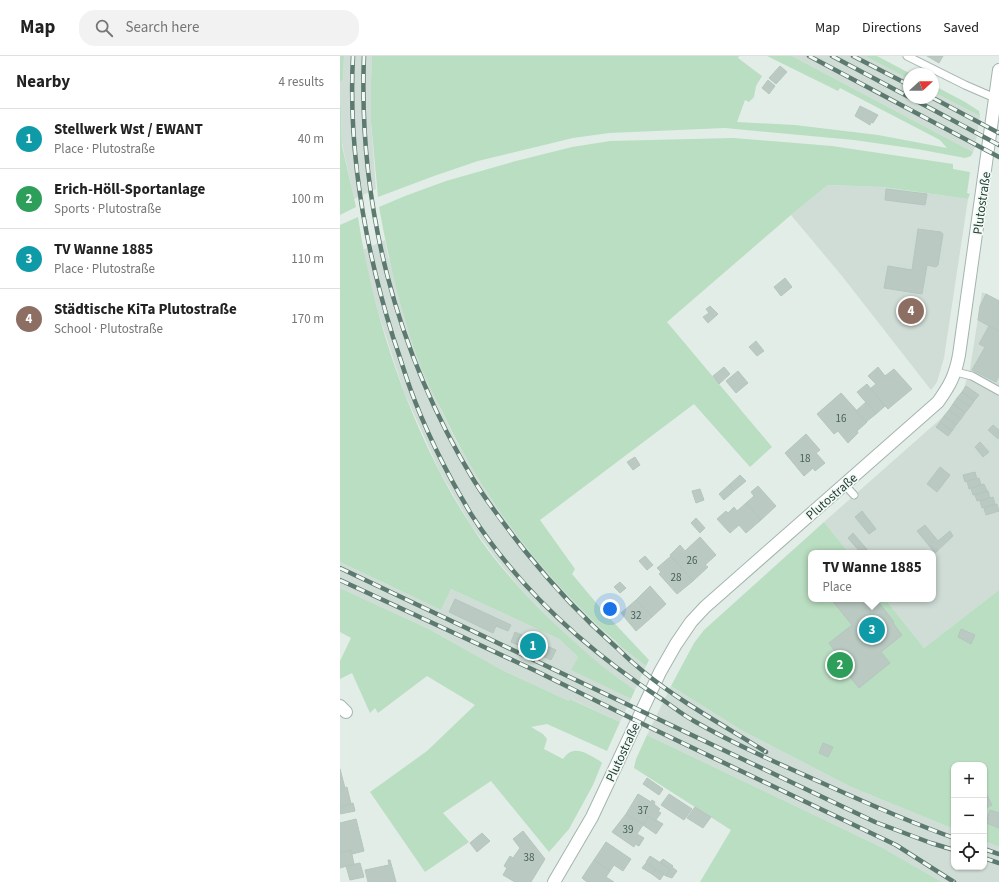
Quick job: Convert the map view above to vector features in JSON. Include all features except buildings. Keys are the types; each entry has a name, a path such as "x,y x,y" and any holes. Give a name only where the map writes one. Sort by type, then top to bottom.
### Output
{"street":[{"name":"Plutostraße","path":"554,882 592,817 660,672 691,622 705,607 938,402 949,386 956,372 996,106 999,70"}],"lane":[{"path":"907,56 964,86 996,106"},
{"path":"956,372 972,376 999,391"},
{"path":"844,484 854,495"}],"shaded area":[{"path":"344,56 372,56 371,122 376,189 354,199 342,143 340,82 343,80"},
{"path":"792,56 865,56 903,76 903,104 939,104 939,95 980,116 973,152"},
{"path":"828,185 883,187 968,199 944,358 937,382 931,390 842,276 791,215"},
{"path":"385,240 388,256 423,372 455,439 492,500 524,544 547,572 571,599 613,640 646,666 635,690 617,679 583,650 521,589 470,524 439,470 404,392 378,312 366,266 363,250"},
{"path":"982,292 999,300 999,590 924,648 887,602 936,602 936,550 847,550 824,522 945,415 963,391 970,369"},
{"path":"340,562 441,610 451,589 559,639 578,657 572,670 631,699 620,722 571,699 569,701 502,670 429,629 340,588"},
{"path":"671,686 741,730 851,787 951,828 951,870 987,870 987,842 999,847 999,882 942,882 881,847 647,735"}],"green space":[{"path":"340,56 344,56 343,80 340,82"},
{"path":"372,56 739,56 738,58 762,76 756,86 754,97 749,102 745,100 737,122 795,125 878,135 947,148 940,140 840,88 838,91 767,56 792,56 973,152 971,156 965,158 917,149 854,140 725,128 609,133 573,138 478,161 378,197 371,122"},
{"path":"865,56 877,56 903,70 903,76"},
{"path":"340,82 342,146 356,207 340,215"},
{"path":"939,88 979,111 980,116 939,95"},
{"path":"733,138 832,146 953,164 953,169 970,172 967,193 970,194 968,199 883,187 828,185 667,322 772,447 750,467 694,404 540,520 575,569 572,574 603,611 649,660 646,666 625,650 587,615 538,562 516,534 476,474 458,443 422,370 408,330 397,290 379,207 446,181 572,147 610,141"},
{"path":"358,217 374,297 398,376 430,453 449,489 480,539 515,582 540,610 583,650 608,671 635,690 631,699 571,670 578,657 559,639 451,589 441,610 340,562 340,225"},
{"path":"824,522 847,550 808,550 808,602 887,602 924,648 999,590 999,847 987,842 987,762 951,762 951,828 851,787 741,730 671,686 694,643 704,630"},
{"path":"340,588 429,629 502,670 569,701 570,699 620,722 607,751 547,724 531,727 543,734 547,739 544,749 563,759 567,754 581,751 602,763 593,785 569,829 549,852 491,781 443,813 469,842 425,872 370,792 427,751 475,705 427,676 378,713 375,708 370,713 352,673 340,679 340,661 351,638 340,632"},
{"path":"647,735 881,847 942,882 700,882 731,830 634,768 636,759"}],"railway":[{"path":"353,56 353,127 356,162 367,233 383,303 410,388 430,437 462,499 490,542 533,593 557,617 608,661 686,716 725,738 772,760 887,812 951,837"},
{"path":"364,56 364,112 368,167 376,222 387,276 403,329 423,380 446,430 473,479 498,516 536,564 569,601 634,664 659,684 766,752"},
{"path":"809,56 999,157"},
{"path":"832,56 903,94"},
{"path":"853,56 903,82"},
{"path":"939,101 999,133"},
{"path":"922,104 999,145"},
{"path":"340,568 875,822 951,849"},
{"path":"340,580 536,671 651,728 896,845 954,882"},
{"path":"987,850 999,854"},
{"path":"987,859 999,863"}],"place":[{"name":"Städtische KiTa Plutostraße","path":"911,311"},
{"name":"TV Wanne 1885","path":"872,630"},
{"name":"Stellwerk Wst / EWANT","path":"533,646"},
{"name":"Erich-Höll-Sportanlage","path":"840,665"}]}
